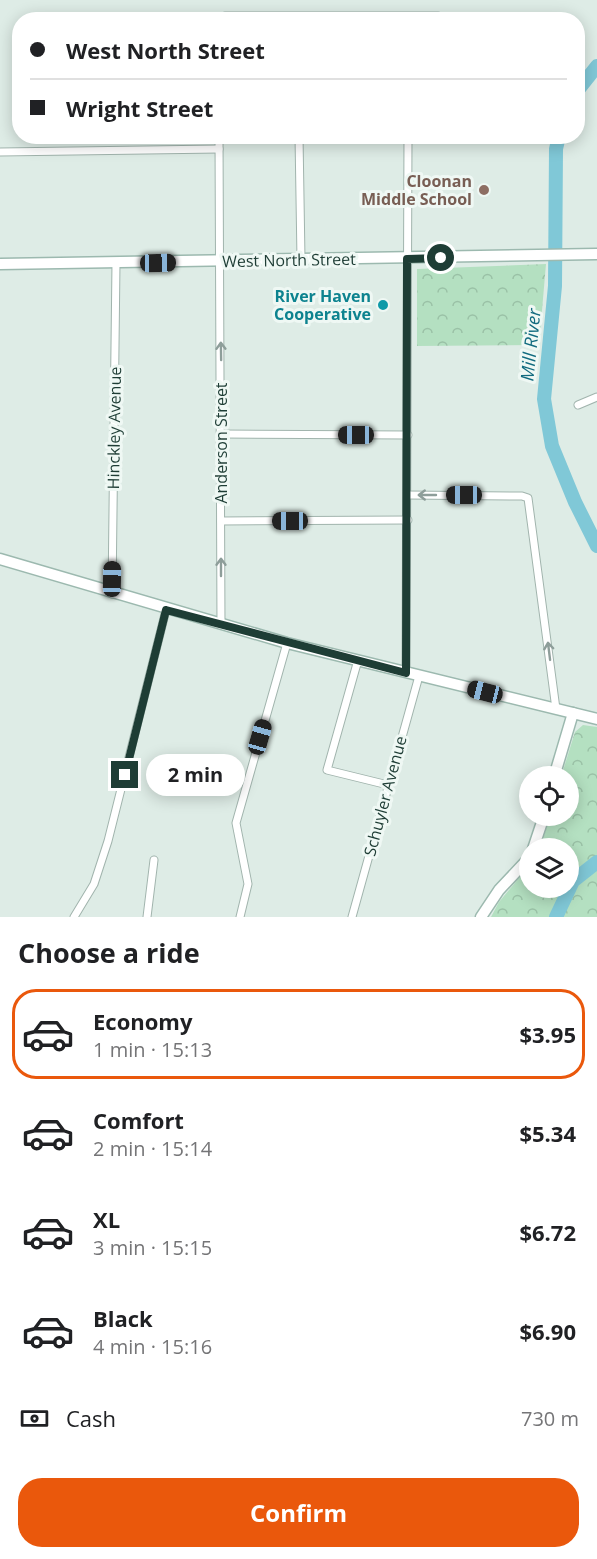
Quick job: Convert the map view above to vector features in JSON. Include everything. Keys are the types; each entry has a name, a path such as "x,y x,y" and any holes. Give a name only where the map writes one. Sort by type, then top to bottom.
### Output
{"main road":[{"name":"West North Street","path":"0,264 407,259 597,254"},
{"path":"0,559 166,610 286,643 597,719"},
{"path":"558,766 573,713"},
{"path":"481,917 498,890 519,868"}],"street":[{"name":"Anderson Street","path":"219,144 221,625"},
{"path":"299,144 301,259"},
{"path":"406,673 408,144"},
{"path":"0,152 219,149"},
{"name":"Hinckley Avenue","path":"112,594 116,263"},
{"path":"578,405 597,397"},
{"path":"222,434 408,435"},
{"path":"408,495 527,497 556,710"},
{"path":"221,521 408,520"},
{"path":"74,917 94,884 108,841 166,610"},
{"path":"240,917 248,884 236,823 286,643"},
{"path":"358,660 327,770 388,785"},
{"name":"Schuyler Avenue","path":"352,917 418,676"},
{"path":"147,917 154,860"}],"green space":[{"path":"546,264 539,345 417,346 417,269"},
{"path":"583,725 597,727 597,917 491,917 499,902 519,878 519,898 579,898 579,838 543,838 547,826 579,826 579,766 564,766 575,732"}],"waterway":[{"name":"Mill River","path":"585,81 597,66"},
{"name":"Mill River","path":"557,144 555,286 544,399 552,446 575,502 597,546"},
{"name":"Mill River","path":"556,917 573,881 597,862"}],"place":[{"name":"Cloonan Middle School","path":"484,190"},
{"name":"River Haven Cooperative","path":"383,305"}],"route":[{"path":"125,775 166,610 406,673 407,259 441,258"}]}
